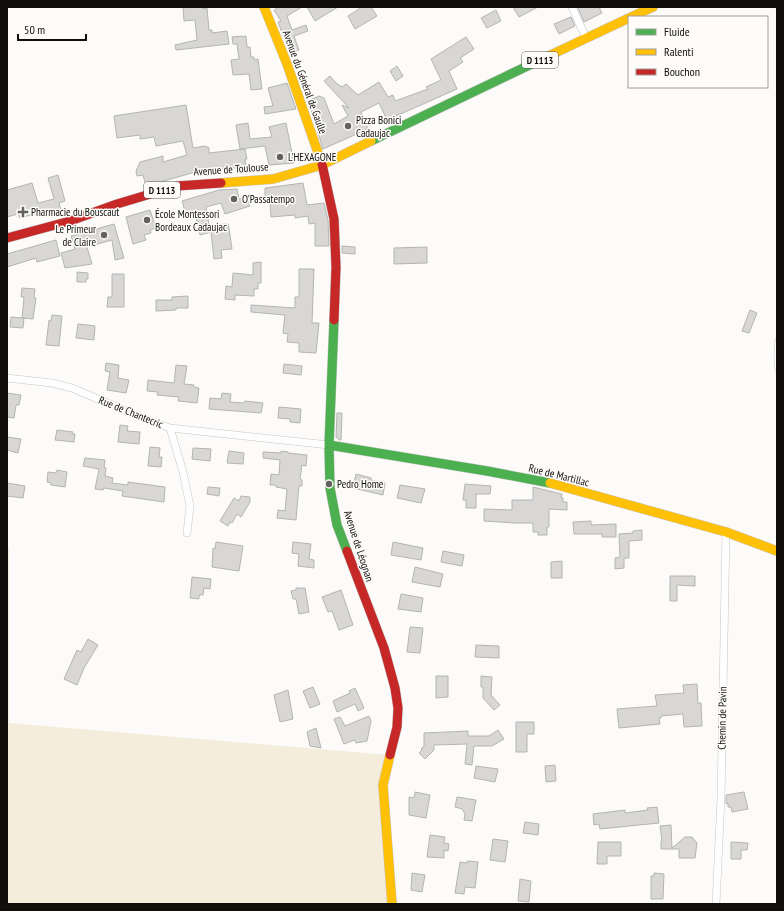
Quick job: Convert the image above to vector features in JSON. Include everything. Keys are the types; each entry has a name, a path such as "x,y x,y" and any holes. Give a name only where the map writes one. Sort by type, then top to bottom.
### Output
{"street":[{"name":"Avenue du Général de Gaulle","path":"264,7 287,64 322,165"},
{"path":"572,7 586,38"},
{"name":"D 1113","path":"634,16 653,7"},
{"name":"D 1113","path":"586,38 628,19"},
{"name":"Avenue de Toulouse","path":"7,238 70,221 131,199 177,186 272,179 322,165 586,38"},
{"name":"Avenue de Léognan","path":"322,165 334,219 336,267 329,446 330,488 337,525 384,648 395,688 398,708 397,727 383,785 392,904"},
{"name":"Rue de Chantecric","path":"7,378 52,383 72,388 170,428 329,446"},
{"path":"170,428 183,472 190,506 187,533"},
{"name":"Rue de Martillac","path":"329,446 487,471 549,483 726,532 777,551"},
{"name":"Chemin de Pavin","path":"716,904 721,798 726,532"}],"lane":[{"path":"777,340 777,370"}],"shaded area":[{"path":"7,548 9,548 9,723 390,755 383,785 392,904 7,904"}],"building":[{"path":"183,7 207,8 209,30 212,30 212,33 227,31 229,44 176,50 175,45 197,40 195,20 184,21"},
{"path":"280,7 302,7 287,16 292,30 306,25 308,31 294,36 299,50 290,53 278,22 281,21 274,10"},
{"path":"307,7 338,7 315,21"},
{"path":"362,7 371,7 377,16 355,29 348,16"},
{"path":"513,7 538,7 519,17"},
{"path":"599,7 602,13 584,22 578,8"},
{"path":"496,10 501,21 487,28 481,18"},
{"path":"571,17 575,26 559,34 554,24"},
{"path":"246,36 247,47 250,47 251,57 254,57 254,60 258,59 262,89 251,90 249,74 233,75 231,60 239,59 237,44 233,44 232,37"},
{"path":"466,37 474,49 460,58 463,62 449,71 457,89 387,120 379,103 361,112 368,129 323,149 307,101 319,96 324,98 334,124 348,116 342,105 349,108 324,81 330,76 336,83 342,87 346,84 358,95 379,82 388,97 393,95 395,101 428,89 426,87 441,80 431,59"},
{"path":"397,66 403,76 396,81 390,71"},
{"path":"287,83 296,109 265,114 264,107 273,106 268,88"},
{"path":"186,105 193,148 205,146 209,148 209,153 245,149 247,159 245,159 246,167 199,171 146,186 143,175 137,176 136,171 140,162 163,156 163,162 187,155 183,141 156,146 154,137 140,139 140,135 117,138 114,116"},
{"path":"248,123 250,139 272,137 269,127 286,123 294,163 269,165 265,146 240,149 236,125"},
{"path":"58,175 65,201 59,203 61,210 43,215 42,212 20,218 18,214 7,217 7,190 32,183 38,203 54,199 48,178"},
{"path":"303,183 307,205 324,203 328,220 329,246 315,246 315,223 309,224 308,216 295,218 295,215 271,217 270,202 265,202 265,188"},
{"path":"237,189 239,199 247,197 250,206 225,214 221,203 206,207 209,225 228,224 229,227 225,228 229,228 232,249 221,250 222,258 214,259 211,232 200,235 195,212 186,215 182,201 219,190"},
{"path":"150,210 156,228 150,230 151,233 144,235 146,240 133,244 126,217"},
{"path":"114,224 124,258 115,260 112,240 87,247 92,264 65,268 61,253 75,249 71,236"},
{"path":"56,240 60,256 37,262 36,258 7,267 7,254"},
{"path":"342,246 355,247 355,254 342,253"},
{"path":"427,247 427,263 394,264 394,248"},
{"path":"261,262 261,283 258,283 258,289 254,289 254,296 235,295 235,300 225,299 226,286 232,287 233,273 253,275 253,263"},
{"path":"299,269 314,269 312,323 319,323 316,353 299,352 299,343 287,342 288,334 283,333 285,315 251,312 251,305 295,308 295,297 299,297"},
{"path":"77,272 88,273 88,279 86,279 86,282 77,282"},
{"path":"112,274 124,274 124,307 107,307 108,297 112,297"},
{"path":"22,288 35,289 34,298 36,298 33,319 22,318 24,297 21,297"},
{"path":"188,296 188,308 156,311 156,300 172,300 172,297"},
{"path":"750,310 757,313 749,333 742,331"},
{"path":"52,315 62,316 59,346 46,345 49,320 51,321"},
{"path":"11,317 24,318 23,328 10,327"},
{"path":"78,324 95,326 94,340 76,338"},
{"path":"106,363 119,365 118,378 129,380 126,393 107,390 110,372 105,371"},
{"path":"284,364 302,366 301,375 283,373"},
{"path":"176,365 187,366 184,384 194,385 194,387 199,388 197,403 178,401 179,397 157,395 158,392 147,391 148,380 174,383"},
{"path":"7,393 21,395 19,405 16,405 14,418 7,417"},
{"path":"222,393 231,394 230,402 244,403 245,401 263,403 261,413 209,409 210,398 221,399"},
{"path":"279,407 301,409 300,423 290,422 290,419 278,418"},
{"path":"337,413 342,413 341,440 336,437"},
{"path":"120,425 128,426 127,431 140,432 139,444 118,442"},
{"path":"57,430 73,432 72,434 75,434 74,442 55,440"},
{"path":"7,437 21,439 18,453 7,450"},
{"path":"150,447 160,448 159,457 162,457 161,467 148,466"},
{"path":"193,448 211,449 210,461 192,459"},
{"path":"229,451 244,453 243,464 227,463"},
{"path":"281,451 307,455 306,466 302,465 300,479 302,480 302,486 299,486 296,520 277,518 278,510 285,511 287,489 276,487 276,485 270,485 271,474 279,475 280,460 263,458 263,452 281,453"},
{"path":"85,458 105,460 105,476 113,478 112,483 128,485 128,482 165,487 164,502 122,496 123,491 104,488 103,490 95,489 99,469 83,466"},
{"path":"57,470 67,472 65,487 51,485 51,483 47,482 48,472 56,473"},
{"path":"356,474 371,478 371,480 385,483 383,495 353,488"},
{"path":"7,483 25,486 23,498 7,496"},
{"path":"465,484 491,486 490,494 476,494 476,508 466,508 466,500 463,500"},
{"path":"400,485 425,489 421,503 397,498"},
{"path":"208,487 220,488 219,496 207,494"},
{"path":"533,487 562,494 561,498 563,498 563,502 567,502 567,510 549,509 549,527 547,527 547,535 538,535 538,532 533,532 533,523 484,521 484,509 512,510 512,500 533,500"},
{"path":"241,496 250,497 250,502 241,517 237,514 232,523 230,522 228,526 220,521 234,498 239,501"},
{"path":"591,521 591,525 616,524 616,537 602,537 602,534 574,534 573,522"},
{"path":"642,530 642,540 629,541 629,558 624,558 624,568 615,569 615,558 620,557 619,534 633,533 633,531"},
{"path":"216,542 243,546 239,571 212,567 213,548 215,549"},
{"path":"293,542 311,544 309,559 314,560 314,568 298,566 299,554 292,553"},
{"path":"393,542 423,548 421,560 391,555"},
{"path":"443,551 464,555 462,566 441,562"},
{"path":"562,561 562,578 551,578 551,562"},
{"path":"415,567 443,574 440,587 412,582"},
{"path":"670,576 695,576 695,586 677,585 677,601 670,601"},
{"path":"192,577 211,579 210,589 204,588 203,595 199,595 199,599 190,598"},
{"path":"296,588 305,588 309,612 299,614 296,599 293,599 291,591 296,590"},
{"path":"341,590 353,625 339,630 332,611 328,612 322,597"},
{"path":"401,594 423,598 421,612 398,609"},
{"path":"410,627 423,628 420,653 407,652"},
{"path":"88,639 98,645 84,668 77,685 64,679 77,650 81,652"},
{"path":"476,645 499,646 499,658 475,657"},
{"path":"436,676 448,676 448,697 436,698"},
{"path":"481,676 492,677 491,695 500,705 494,710 483,698"},
{"path":"697,684 698,703 701,703 702,726 684,727 683,714 661,716 661,718 659,718 660,724 619,728 617,709 657,706 655,695 684,693 683,685"},
{"path":"313,687 320,704 310,708 303,691"},
{"path":"355,688 364,708 358,711 355,704 337,712 333,701 350,693 349,691"},
{"path":"288,690 293,719 280,722 274,695"},
{"path":"369,716 371,721 367,741 356,743 355,740 344,744 334,719 340,717 345,726"},
{"path":"516,722 534,722 534,734 527,734 527,752 516,752"},
{"path":"316,728 321,748 310,746 307,732"},
{"path":"498,730 504,739 492,746 474,746 472,765 465,764 467,744 434,745 434,750 425,759 419,753 424,746 424,733 468,731 468,736 489,736"},
{"path":"555,765 556,781 546,782 545,766"},
{"path":"476,766 498,769 495,782 474,778"},
{"path":"415,792 430,795 426,818 409,815 409,797 414,798"},
{"path":"744,792 748,809 732,812 731,807 728,807 728,803 726,804 726,795"},
{"path":"457,797 476,800 472,821 464,820 465,814 462,809 455,807"},
{"path":"657,807 659,823 600,829 599,824 594,825 593,814 625,810 625,813 648,810 647,808"},
{"path":"525,822 539,824 538,835 523,833"},
{"path":"671,825 672,848 685,837 692,837 697,843 695,858 679,858 679,849 661,849 662,841 660,826"},
{"path":"430,835 445,837 444,843 449,844 448,851 444,850 444,858 427,857"},
{"path":"493,839 508,841 505,862 490,860"},
{"path":"598,842 621,842 621,856 607,856 607,864 597,864"},
{"path":"731,842 748,843 747,850 741,850 741,859 731,859"},
{"path":"467,861 478,862 475,888 465,887 464,894 455,893 460,862 467,863"},
{"path":"412,873 425,875 422,892 411,890"},
{"path":"654,873 664,874 663,899 651,899 651,876 654,876"},
{"path":"520,879 531,881 529,902 518,901"}],"traffic: fast":[{"path":"371,141 540,60"},
{"path":"334,320 329,445 330,488 337,525 347,551"},
{"path":"329,445 550,483"}],"traffic: slow":[{"path":"264,7 287,64 322,164"},
{"path":"633,16 653,7"},
{"path":"540,60 628,18"},
{"path":"221,183 273,179 322,165 371,141"},
{"path":"550,483 726,532 777,551"},
{"path":"390,755 383,785 392,904"}],"traffic: jam":[{"path":"322,164 334,219 336,267 334,320"},
{"path":"7,238 70,221 117,204 177,186 221,183"},
{"path":"347,551 384,648 395,688 398,708 397,727 390,755"}],"place":[{"name":"Pizza Bonici Cadaujac","path":"348,126"},
{"name":"L'HEXAGONE","path":"280,157"},
{"name":"O'Passatempo","path":"234,199"},
{"name":"Pharmacie du Bouscaut","path":"23,212"},
{"name":"École Montessori Bordeaux Cadaujac","path":"147,220"},
{"name":"Le Primeur de Claire","path":"104,235"},
{"name":"Pedro Home","path":"329,484"}]}
